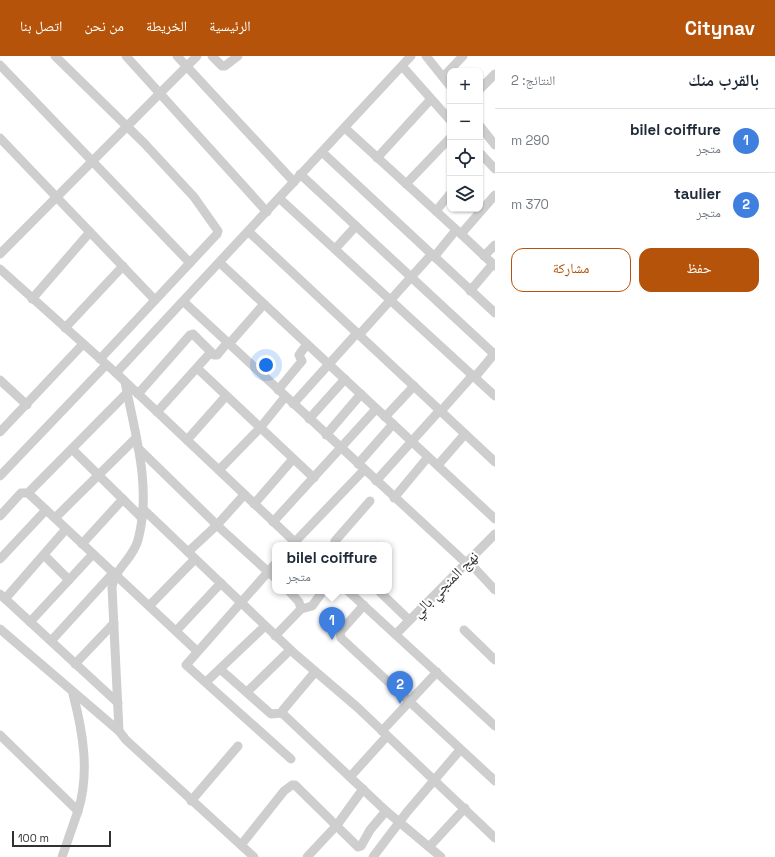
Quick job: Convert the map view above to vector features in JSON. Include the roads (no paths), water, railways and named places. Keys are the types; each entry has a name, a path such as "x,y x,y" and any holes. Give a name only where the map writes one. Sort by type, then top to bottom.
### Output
{"street":[{"path":"0,476 103,362 156,300 217,234 218,228 194,197 128,126 56,56"},
{"path":"126,56 267,212"},
{"path":"177,56 294,182"},
{"path":"0,254 197,56"},
{"path":"212,56 222,66 225,66 238,56"},
{"path":"116,373 184,302 280,198 300,174 345,128 411,56"},
{"path":"426,56 447,82"},
{"path":"443,77 463,56"},
{"path":"0,65 190,264"},
{"path":"402,66 447,117"},
{"path":"483,86 495,74"},
{"path":"377,158 431,99"},
{"path":"345,128 494,265 470,291"},
{"path":"488,135 495,128"},
{"path":"483,129 495,145"},
{"path":"0,138 156,300"},
{"path":"406,184 448,140"},
{"path":"322,152 495,313"},
{"path":"483,158 495,169"},
{"path":"300,174 494,354 411,441 376,481"},
{"path":"293,404 328,364 411,277 495,195"},
{"path":"280,198 495,396"},
{"path":"436,211 447,198"},
{"path":"335,249 356,226"},
{"path":"32,299 90,232"},
{"path":"249,232 495,462"},
{"path":"484,256 495,245"},
{"path":"220,263 495,519"},
{"path":"65,328 123,266"},
{"path":"0,269 116,373 293,542"},
{"path":"184,302 394,498 467,562 495,590"},
{"path":"138,394 190,334 194,334 211,352 217,355 264,304"},
{"path":"0,432 83,344"},
{"path":"278,390 302,361 299,355 307,344"},
{"path":"157,412 211,352"},
{"path":"197,368 314,478"},
{"path":"309,419 345,379"},
{"path":"0,380 27,405"},
{"path":"51,641 115,573 135,548 143,513 143,483 138,448 125,382"},
{"path":"385,417 414,386"},
{"path":"28,493 127,393"},
{"path":"326,435 361,394"},
{"path":"186,440 226,396"},
{"path":"219,470 260,428 285,397"},
{"path":"273,522 376,409"},
{"path":"297,542 361,467 393,424"},
{"path":"438,465 465,434"},
{"path":"55,518 136,438"},
{"path":"138,448 217,525 272,575 241,603 186,665 291,759"},
{"path":"72,449 123,499 143,513 188,552 290,650 434,779 495,838"},
{"path":"394,498 428,457"},
{"path":"254,504 293,458"},
{"path":"0,516 21,493 28,493 150,605 197,651"},
{"path":"188,552 217,525 244,494"},
{"path":"82,544 123,499"},
{"path":"335,542 370,501"},
{"path":"0,559 46,510"},
{"path":"66,529 44,555 3,596 118,703"},
{"name":"نهج المنجي بالي","path":"396,634 495,534"},
{"path":"30,622 93,554"},
{"path":"44,555 69,580"},
{"path":"150,605 195,559"},
{"path":"115,573 112,587 119,731"},
{"path":"176,631 221,583"},
{"path":"292,594 299,602 301,609"},
{"path":"275,636 301,609 312,606 321,594"},
{"path":"351,594 495,726"},
{"path":"382,594 409,620"},
{"path":"364,605 340,632 341,638 495,781"},
{"path":"75,664 114,623"},
{"path":"206,682 265,626"},
{"path":"0,629 73,694 119,731 126,740 191,801 254,857"},
{"path":"464,630 495,660"},
{"path":"246,692 290,650"},
{"path":"220,669 271,714 282,713 386,811 441,857"},
{"path":"282,713 288,703 315,672"},
{"path":"350,777 409,702 437,672"},
{"path":"62,857 78,811 84,773 84,744 73,694"},
{"path":"0,735 78,811"},
{"path":"191,801 238,746"},
{"path":"373,857 399,822 460,750"},
{"path":"241,845 284,791 292,785 295,785 360,847 370,830 386,811"},
{"path":"307,857 337,825 363,789"},
{"path":"429,847 465,808"}],"place":[{"name":"bilel coiffure","path":"332,640"},
{"name":"taulier","path":"400,704"}]}
